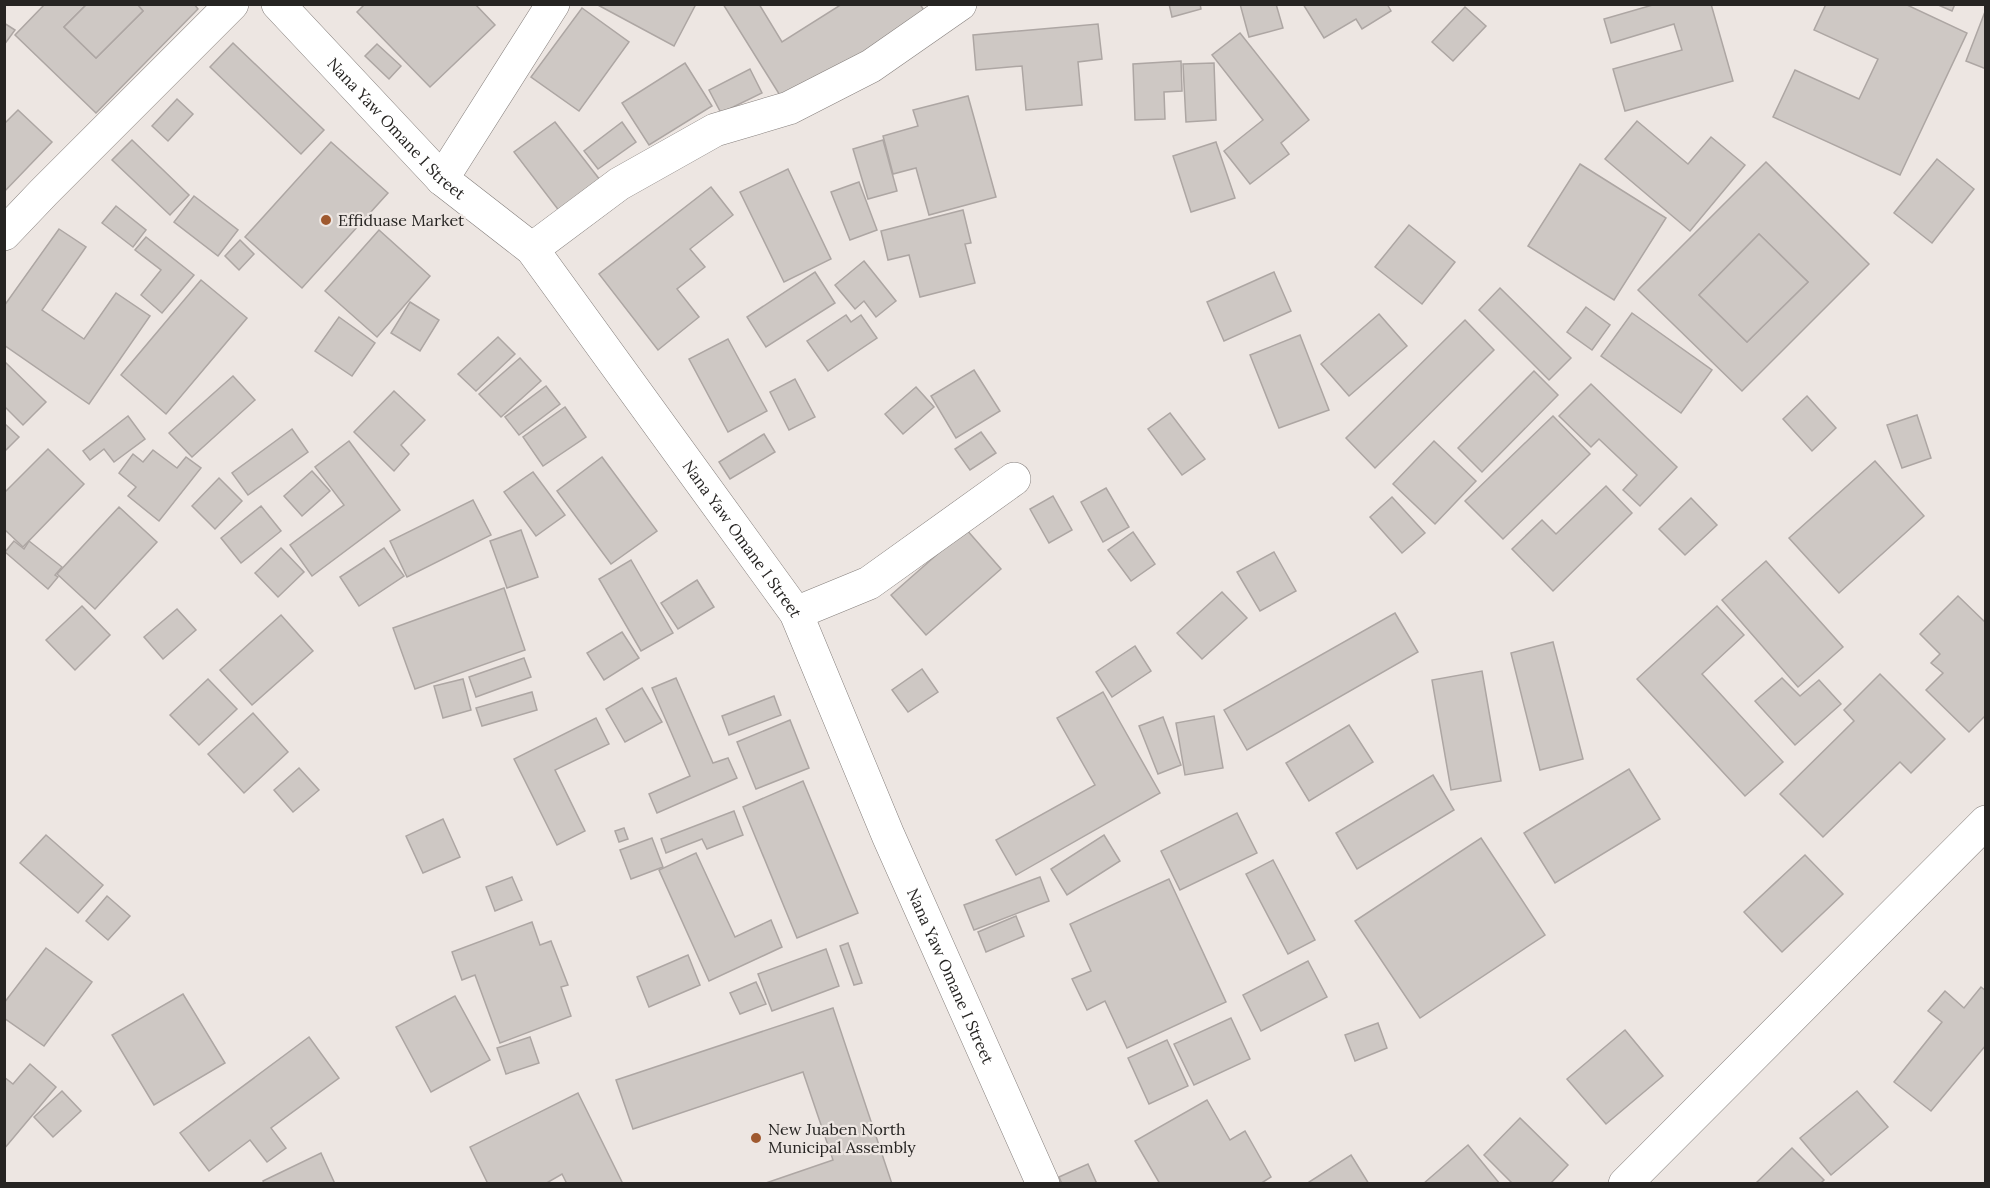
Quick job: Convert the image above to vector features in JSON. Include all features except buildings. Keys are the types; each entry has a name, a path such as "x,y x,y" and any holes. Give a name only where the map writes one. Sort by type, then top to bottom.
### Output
{"main road":[{"path":"4,234 232,4"},
{"name":"Nana Yaw Omane I Street","path":"278,4 442,179 532,249 796,613 888,835 1043,1184"},
{"path":"442,179 553,4"},
{"path":"532,249 619,184 715,130 789,108 871,66 960,4"},
{"path":"796,613 868,583 1014,479"},
{"path":"1625,1184 1986,822"}],"place":[{"name":"Effiduase Market","path":"326,220"},
{"name":"New Juaben North Municipal Assembly","path":"756,1138"}]}
